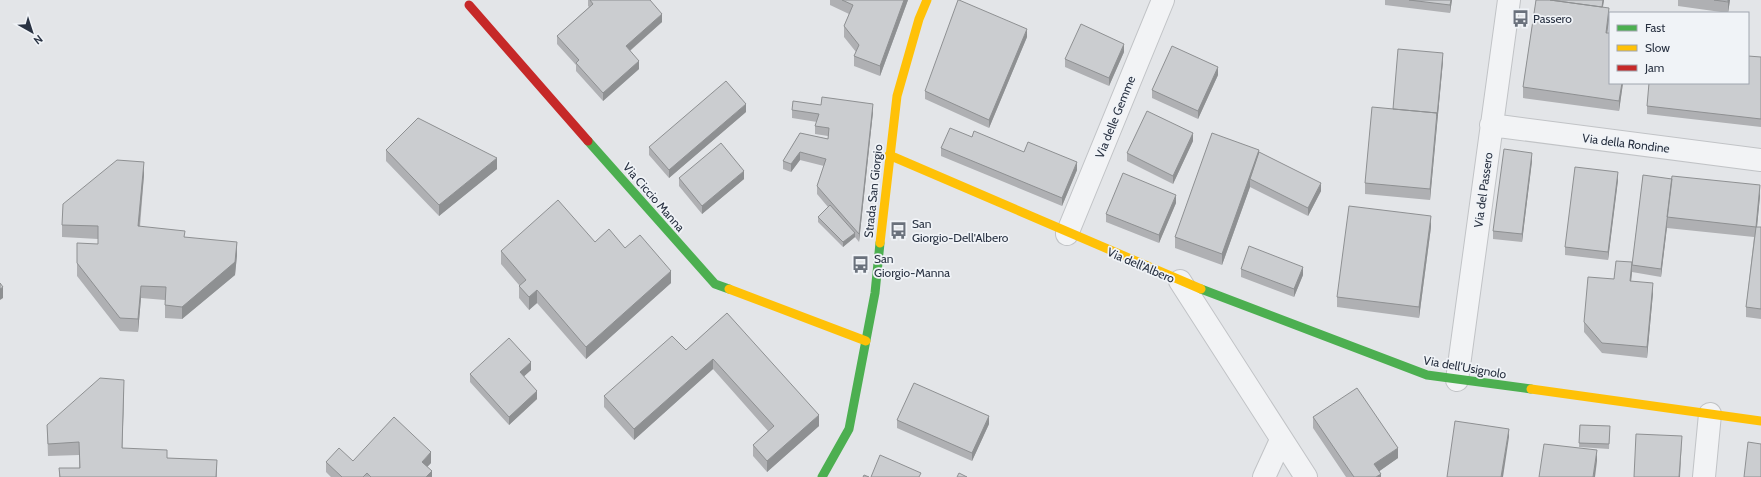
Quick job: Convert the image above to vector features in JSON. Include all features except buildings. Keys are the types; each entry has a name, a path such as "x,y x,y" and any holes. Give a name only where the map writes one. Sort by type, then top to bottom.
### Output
{"street":[{"name":"Strada San Giorgio","path":"822,477 849,429 875,293 889,155 897,96 919,19 927,0"},
{"name":"Via delle Gemme","path":"1067,234 1163,0"},
{"name":"Via del Passero","path":"1457,380 1509,0"},
{"name":"Via Ciccio Manna","path":"469,5 715,284 866,341"},
{"name":"Via della Rondine","path":"1491,125 1761,160"},
{"name":"Via dell'Albero","path":"889,155 1067,234 1180,281 1306,477"},
{"name":"Via dell'Usignolo","path":"1180,281 1426,375 1761,420"},
{"path":"1704,477 1710,414"},
{"path":"1264,477 1281,440"}],"traffic: fast":[{"path":"588,141 715,284 729,289"},
{"path":"822,477 849,429 875,293 880,243"},
{"path":"1201,289 1427,375 1531,389"}],"traffic: slow":[{"path":"880,243 897,96 919,19 927,0"},
{"path":"889,155 1201,289"},
{"path":"729,289 866,341"},
{"path":"1531,389 1761,421"}],"traffic: jam":[{"path":"469,5 588,141"}],"place":[{"name":"Passero","path":"1520,18"},
{"name":"San Giorgio-Dell'Albero","path":"899,230"},
{"name":"San Giorgio-Manna","path":"861,265"}]}
